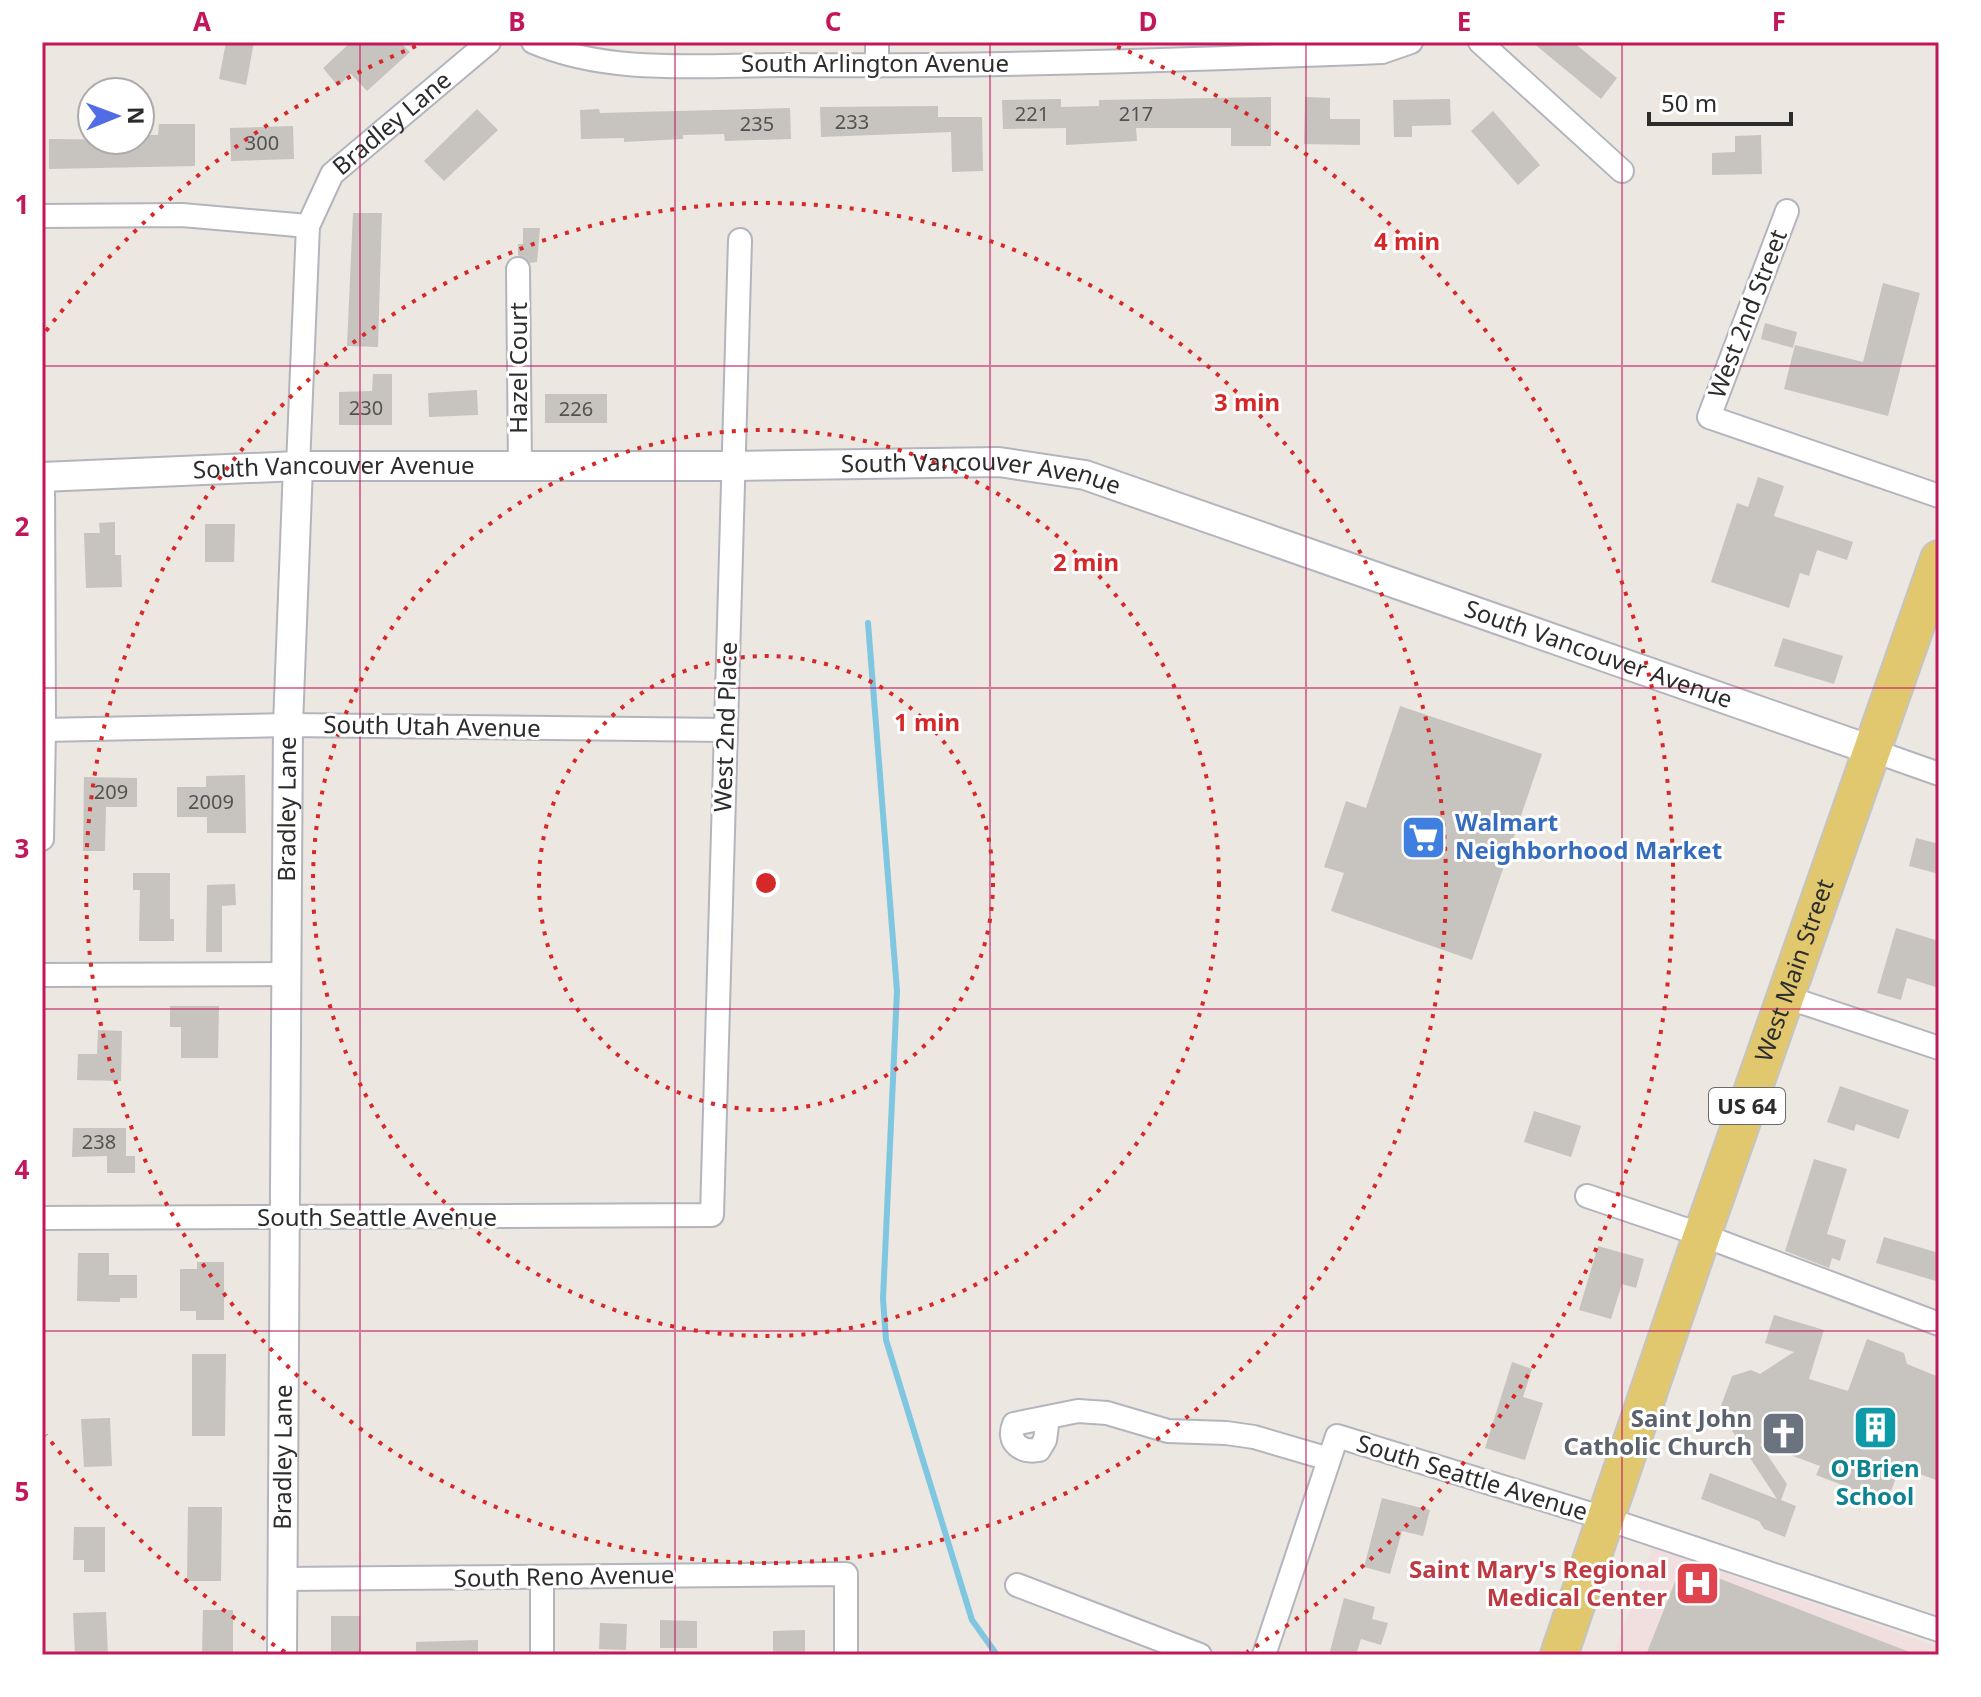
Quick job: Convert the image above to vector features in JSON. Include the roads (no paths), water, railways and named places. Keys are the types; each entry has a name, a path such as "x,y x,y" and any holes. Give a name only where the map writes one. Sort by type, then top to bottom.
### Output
{"main road":[{"name":"West Main Street","path":"1559,1655 1702,1235 1939,559"}],"street":[{"name":"Bradley Lane","path":"282,1655 288,725 308,226 332,174 489,42"},
{"name":"South Arlington Avenue","path":"533,42 559,53 629,64 877,66 1187,51 1382,52 1411,42"},
{"path":"877,42 877,66"},
{"path":"1480,42 1622,171"},
{"name":"West 2nd Street","path":"1787,211 1709,417 1939,496"},
{"path":"42,216 182,215 308,226"},
{"name":"West 2nd Place","path":"712,1215 740,240"},
{"name":"Hazel Court","path":"518,269 520,467"},
{"name":"South Vancouver Avenue","path":"42,477 298,466 733,466 999,462 1085,475 1874,751"},
{"path":"42,477 42,839"},
{"name":"South Utah Avenue","path":"43,730 288,725 726,730"},
{"path":"1874,751 1939,774"},
{"path":"42,975 288,974"},
{"path":"1786,997 1939,1048"},
{"path":"1587,1196 1702,1235 1939,1324"},
{"name":"South Seattle Avenue","path":"42,1218 712,1215"},
{"path":"1048,1418 1078,1411 1107,1413 1168,1431 1254,1437 1329,1459 1264,1655"},
{"name":"South Seattle Avenue","path":"1329,1459 1337,1436 1607,1519 1939,1630"},
{"name":"South Reno Avenue","path":"282,1579 846,1574 846,1655"},
{"path":"542,1578 542,1655"},
{"path":"1017,1585 1200,1655"}],"waterway":[{"path":"868,623 897,991 883,1299 886,1340 972,1620 997,1655"}],"place":[{"name":"Walmart Neighborhood Market","path":"1424,837"},
{"name":"O'Brien School","path":"1875,1427"},
{"name":"Saint John Catholic Church","path":"1783,1433"},
{"name":"Saint Mary's Regional Medical Center","path":"1698,1584"}]}
